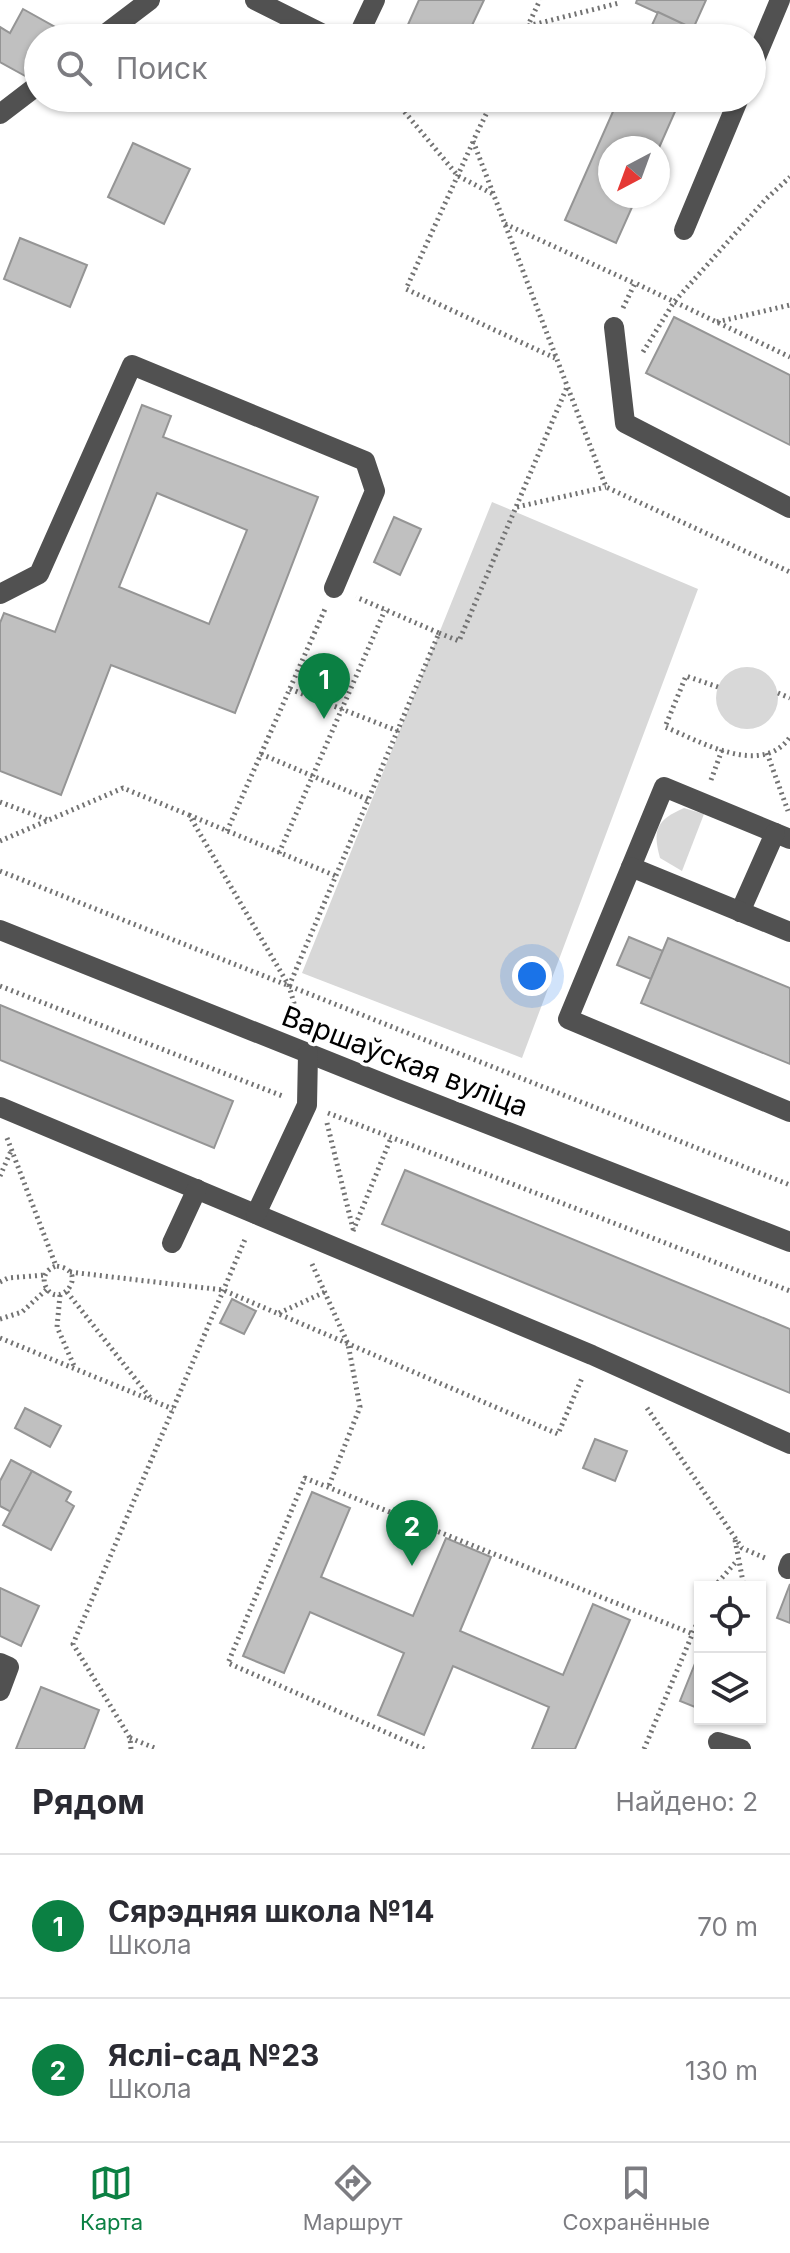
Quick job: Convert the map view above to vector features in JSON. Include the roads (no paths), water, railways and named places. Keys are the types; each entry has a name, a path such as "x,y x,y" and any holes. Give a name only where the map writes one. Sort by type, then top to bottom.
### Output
{"street":[{"path":"118,24 150,0"},
{"path":"255,0 303,24"},
{"path":"364,24 375,0"},
{"path":"766,34 780,0"},
{"path":"0,114 24,96"},
{"path":"684,230 733,112"},
{"path":"614,327 625,423 790,508"},
{"path":"0,594 39,574 132,365 365,461 375,491 334,588"},
{"path":"740,912 782,836 664,787 568,1019 790,1112"},
{"path":"631,867 790,932"},
{"name":"Варшаўская вуліца","path":"0,930 790,1242"},
{"path":"256,1214 307,1105 308,1054"},
{"path":"0,1107 592,1355 790,1444"},
{"path":"172,1243 197,1189"},
{"path":"0,1663 9,1667 0,1691"},
{"path":"718,1742 741,1749"}],"place":[{"name":"Сярэдняя школа №14","path":"324,719"},
{"name":"Яслі-сад №23","path":"412,1566"}]}
